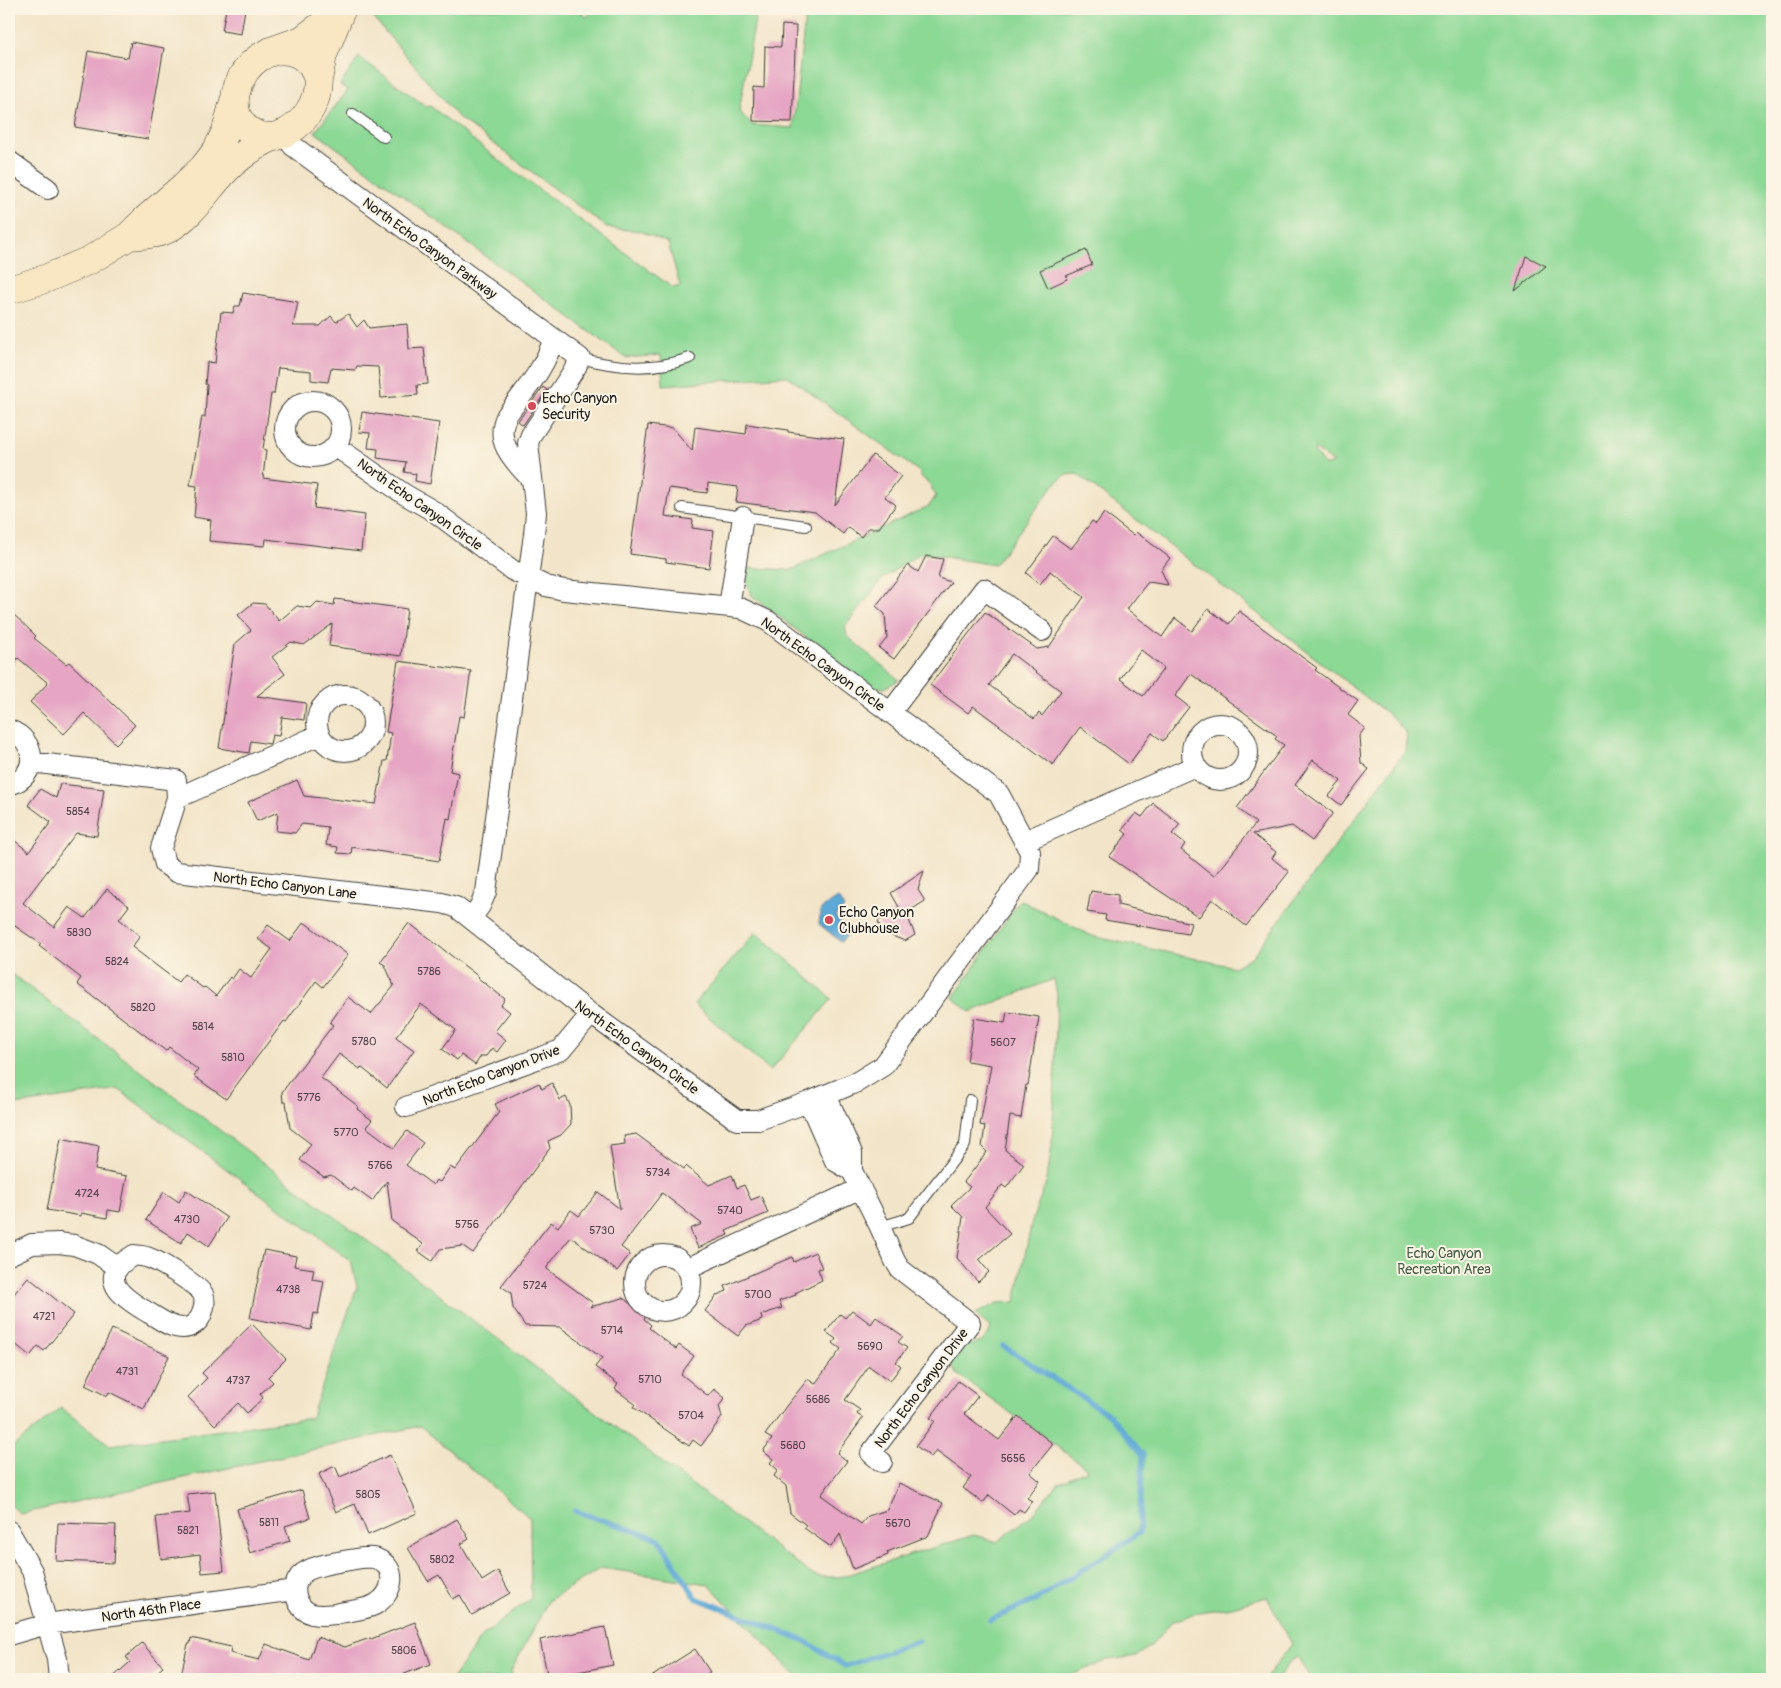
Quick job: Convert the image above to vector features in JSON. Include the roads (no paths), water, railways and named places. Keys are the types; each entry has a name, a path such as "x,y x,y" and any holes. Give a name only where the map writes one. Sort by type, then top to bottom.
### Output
{"street":[{"path":"9,290 45,279 90,260 129,236 203,168 217,150 226,131 241,77 252,63 271,52 302,40 341,10"},
{"path":"129,236 151,234 165,230 187,216 216,180 233,164 250,150 278,135 306,116 313,106 323,55 341,10"},
{"path":"271,52 287,50 304,57 312,65 318,80"},
{"path":"234,101 236,112 243,126 257,135 278,135"},
{"name":"North Echo Canyon Parkway","path":"278,135 580,358"},
{"path":"9,161 48,189"},
{"path":"531,479 514,462 501,433 502,424 550,353 553,339"},
{"path":"471,918 480,906 486,892 529,579 536,513 528,443 531,434 576,367 580,358"},
{"name":"North Echo Canyon Circle","path":"335,446 404,494 436,512 512,570 546,586 564,590 729,606 740,608 768,621 999,794 1030,852 1029,869 883,1066 856,1082 817,1099 758,1120 737,1120 591,1014 471,918"},
{"path":"729,606 743,517"},
{"name":"North Echo Canyon Circle","path":"890,713 984,589 1042,631"},
{"path":"9,730 23,738 31,753 31,762 24,776 18,782 9,785"},
{"path":"31,762 176,780 177,798 319,735"},
{"path":"1025,841 1195,766"},
{"name":"North Echo Canyon Lane","path":"177,798 161,848 165,864 176,872 442,902 456,907 471,918"},
{"name":"North Echo Canyon Drive","path":"406,1107 561,1050 591,1014"},
{"name":"North Echo Canyon Drive","path":"817,1099 852,1153 856,1179 900,1269 970,1323 871,1453 882,1462"},
{"path":"688,1268 856,1179"},
{"path":"9,1255 32,1244 74,1244 98,1254 118,1268"},
{"path":"9,1531 32,1571 57,1659 58,1679"},
{"name":"North 46th Place","path":"9,1635 47,1624 295,1590"}],"lane":[{"path":"353,114 384,137"},
{"path":"580,358 602,364 629,367 670,365 690,358"},
{"path":"682,508 806,526"},
{"path":"880,1227 909,1218 965,1145 970,1100"}],"water":[{"name":"Echo Canyon Clubhouse","path":"838,898 844,908 835,916 849,933 841,942 819,924 821,909"}],"waterway":[{"path":"990,1620 1036,1600 1139,1533 1143,1455 1111,1416 1003,1346"},
{"path":"575,1511 659,1539 696,1598 803,1640 845,1666 919,1641"}],"place":[{"name":"Echo Canyon Security","path":"532,406"},
{"name":"Echo Canyon Clubhouse","path":"829,920"}],"park label":[{"name":"Echo Canyon Recreation Area","path":"1444,1262"}]}
